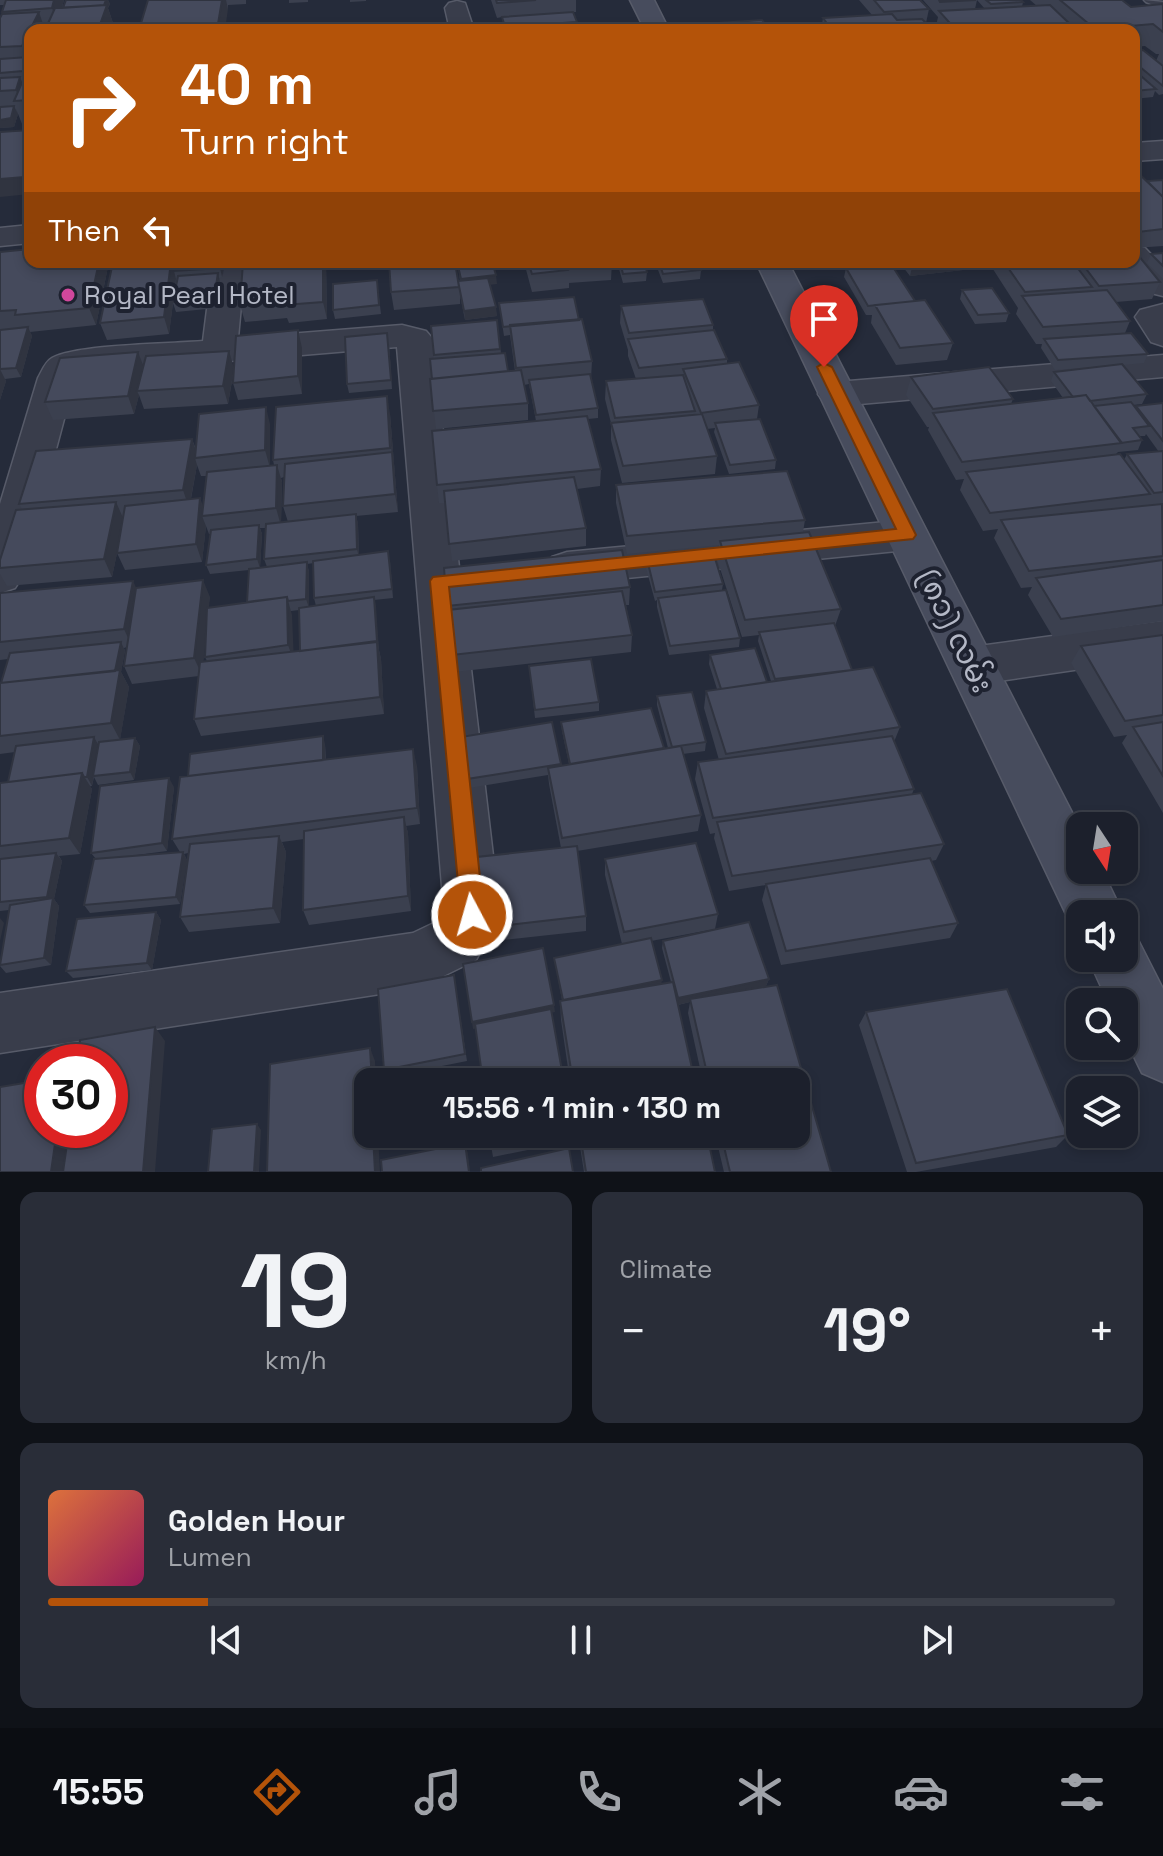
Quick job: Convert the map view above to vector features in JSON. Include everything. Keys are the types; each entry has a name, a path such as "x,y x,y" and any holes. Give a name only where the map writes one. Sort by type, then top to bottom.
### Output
{"street":[{"path":"642,0 654,24"},
{"path":"1140,152 1163,150"},
{"path":"0,237 24,235"},
{"path":"1140,261 1163,286"},
{"path":"219,353 228,268"},
{"name":"(၈၁) လမ်း","path":"775,268 1088,900"},
{"path":"1163,314 1152,317 1163,335"},
{"path":"0,577 56,378 62,367 76,362 402,336 414,338 457,579 472,915 456,941 419,960 0,1023"},
{"path":"837,394 1163,366"},
{"path":"522,573 907,535"},
{"path":"972,666 1163,639"},
{"path":"1124,972 1163,1052"}],"lane":[{"path":"1150,0 1163,6"}],"building":[{"path":"6,0 54,0 52,8 2,12"},
{"path":"66,0 106,0 104,5 63,8"},
{"path":"148,0 222,0 218,24 141,24"},
{"path":"496,0 536,0 497,3"},
{"path":"874,0 920,0 929,9 884,12"},
{"path":"986,0 1021,0 1023,2 991,4"},
{"path":"1060,0 1122,0 1131,7 1163,4 1163,32 1153,24 1089,24"},
{"path":"107,5 100,24 48,24 55,8"},
{"path":"1050,5 1070,24 951,24 939,11"},
{"path":"39,12 33,24 24,24 22,46 0,47 2,14"},
{"path":"573,12 577,22 504,24 502,17"},
{"path":"892,14 897,20 922,19 927,24 828,24 823,18"},
{"path":"762,20 765,24 704,24"},
{"path":"1140,50 1163,66 1163,86 1140,67"},
{"path":"24,57 23,71 0,73 0,59"},
{"path":"1140,75 1156,89 1140,90"},
{"path":"20,77 16,90 0,91 0,78"},
{"path":"24,78 24,100 14,101"},
{"path":"14,106 11,118 0,120 0,107"},
{"path":"24,130 24,177 0,179 0,132"},
{"path":"1140,175 1163,197 1163,229 1140,232"},
{"path":"1163,180 1163,197 1147,181"},
{"path":"24,250 24,268 98,268 89,308 15,315 16,310 0,311 0,252"},
{"path":"1163,253 1163,266 1151,254"},
{"path":"1140,257 1160,282 1099,286 1086,268 1140,268"},
{"path":"112,268 170,268 164,317 100,323"},
{"path":"175,268 220,268 174,271"},
{"path":"243,268 323,268 323,302 284,305 285,300 240,305"},
{"path":"389,268 456,268 459,287 391,292"},
{"path":"458,268 494,268 496,275 461,279"},
{"path":"530,268 568,270 532,274"},
{"path":"622,268 646,268 647,272 623,274"},
{"path":"661,268 701,270 663,274"},
{"path":"846,268 894,268 915,301 868,306"},
{"path":"1008,268 1078,268 1092,287 1025,292"},
{"path":"218,273 214,299 173,302 178,276"},
{"path":"488,278 496,307 464,311 458,281"},
{"path":"377,280 379,305 333,310 333,284"},
{"path":"992,288 1009,313 978,315 962,290"},
{"path":"1107,290 1130,321 1043,327 1022,296"},
{"path":"574,297 579,320 503,327 499,303"},
{"path":"703,299 713,325 629,333 621,306"},
{"path":"925,300 953,343 900,348 875,305"},
{"path":"582,319 592,361 516,368 510,325"},
{"path":"497,320 500,349 434,355 431,326"},
{"path":"28,327 16,368 0,369 0,330"},
{"path":"298,330 298,376 233,383 236,336"},
{"path":"714,330 727,359 639,368 628,339"},
{"path":"387,333 391,380 347,384 345,337"},
{"path":"1131,333 1148,354 1058,360 1044,339"},
{"path":"229,351 223,386 137,391 146,356"},
{"path":"138,352 128,396 45,402 60,358"},
{"path":"505,353 508,371 432,379 430,359"},
{"path":"739,362 759,405 701,413 683,369"},
{"path":"1122,364 1147,394 1090,401 1086,395 1073,397 1054,372"},
{"path":"989,367 1013,399 933,409 911,377"},
{"path":"521,370 528,403 433,411 430,379"},
{"path":"590,374 598,408 536,415 529,380"},
{"path":"683,375 695,411 615,418 606,381"},
{"path":"1086,395 1122,443 962,462 933,413"},
{"path":"387,396 390,448 273,460 276,407"},
{"path":"1131,402 1149,426 1133,428 1142,440 1121,443 1094,406"},
{"path":"1163,403 1163,441 1136,406"},
{"path":"266,407 265,450 195,458 199,414"},
{"path":"702,414 717,456 623,466 611,423"},
{"path":"587,416 601,469 437,485 432,431"},
{"path":"760,419 776,460 730,465 715,423"},
{"path":"192,439 183,490 19,504 36,451"},
{"path":"1163,451 1163,492 1154,493 1127,454"},
{"path":"392,452 395,494 283,506 285,464"},
{"path":"1120,454 1150,494 990,513 966,472"},
{"path":"277,465 276,508 202,516 207,472"},
{"path":"787,471 805,520 627,536 616,485"},
{"path":"574,477 586,528 449,544 444,491"},
{"path":"200,498 196,544 117,553 125,506"},
{"path":"116,502 104,559 0,568 16,510"},
{"path":"1162,504 1163,556 1029,571 1001,520"},
{"path":"356,514 357,549 264,559 266,524"},
{"path":"259,525 257,559 206,565 211,530"},
{"path":"809,532 841,609 745,620 720,541"},
{"path":"622,550 630,587 447,606 444,568"},
{"path":"388,551 392,589 314,598 313,561"},
{"path":"713,552 723,584 655,592 647,559"},
{"path":"1163,560 1163,605 1061,619 1036,578"},
{"path":"307,562 306,599 288,601 287,597 247,602 249,569"},
{"path":"203,580 194,658 124,666 136,588"},
{"path":"133,581 124,629 0,642 0,593"},
{"path":"726,590 740,638 670,646 658,598"},
{"path":"622,591 632,635 452,655 448,610"},
{"path":"287,597 288,645 205,657 207,608"},
{"path":"374,597 377,641 300,651 299,608"},
{"path":"834,623 852,670 775,679 759,632"},
{"path":"1163,635 1163,715 1125,721 1081,646"},
{"path":"121,642 115,671 1,683 10,653"},
{"path":"377,642 380,697 194,719 200,662"},
{"path":"755,648 767,682 721,689 710,655"},
{"path":"591,659 599,702 535,710 529,666"},
{"path":"873,667 900,727 726,754 706,691"},
{"path":"120,670 111,723 0,736 0,683"},
{"path":"692,692 706,742 672,747 657,696"},
{"path":"651,708 664,748 570,764 561,722"},
{"path":"552,722 561,764 467,779 461,737"},
{"path":"1163,722 1163,776 1133,727"},
{"path":"323,736 323,760 188,776 190,754"},
{"path":"892,736 914,789 713,818 698,762"},
{"path":"94,737 87,777 82,773 8,782 16,746"},
{"path":"135,738 130,772 93,776 99,742"},
{"path":"681,746 701,815 562,838 548,768"},
{"path":"413,749 417,808 172,839 180,777"},
{"path":"82,773 69,838 0,846 0,783"},
{"path":"169,778 162,843 91,853 100,786"},
{"path":"921,793 944,844 732,876 717,822"},
{"path":"404,817 408,896 303,910 304,831"},
{"path":"279,836 273,908 180,917 190,844"},
{"path":"696,843 718,914 624,932 605,859"},
{"path":"577,846 586,916 482,928 477,857"},
{"path":"183,852 176,897 84,905 94,859"},
{"path":"56,853 47,897 0,902 0,859"},
{"path":"930,858 958,923 786,951 766,884"},
{"path":"53,898 44,958 0,965 10,905"},
{"path":"156,912 147,963 66,971 77,919"},
{"path":"749,922 769,979 678,998 663,941"},
{"path":"651,938 662,980 563,1000 554,958"},
{"path":"543,948 554,1005 472,1022 463,964"},
{"path":"454,975 465,1054 384,1068 378,989"},
{"path":"673,982 692,1068 571,1068 560,1001"},
{"path":"777,985 801,1068 706,1068 690,999"},
{"path":"1007,989 1066,1135 916,1163 866,1012"},
{"path":"551,1009 562,1068 481,1068 475,1024"},
{"path":"155,1027 143,1172 63,1172 66,1148 128,1148 128,1044 79,1044 80,1040"},
{"path":"370,1048 371,1068 354,1068 354,1148 374,1148 375,1172 267,1172 270,1064"},
{"path":"24,1083 24,1148 54,1148 51,1172 0,1172 0,1087"},
{"path":"810,1099 831,1172 730,1172 724,1148 810,1148"},
{"path":"257,1124 254,1172 208,1172 212,1129"},
{"path":"440,1148 466,1148 469,1172 382,1172 381,1160"},
{"path":"569,1148 573,1172 481,1172 481,1168"},
{"path":"582,1148 710,1148 715,1172 586,1172"}],"place":[{"name":"Royal Pearl Hotel","path":"68,295"}],"route":[{"path":"472,915 439,581 907,535 824,367"}]}
